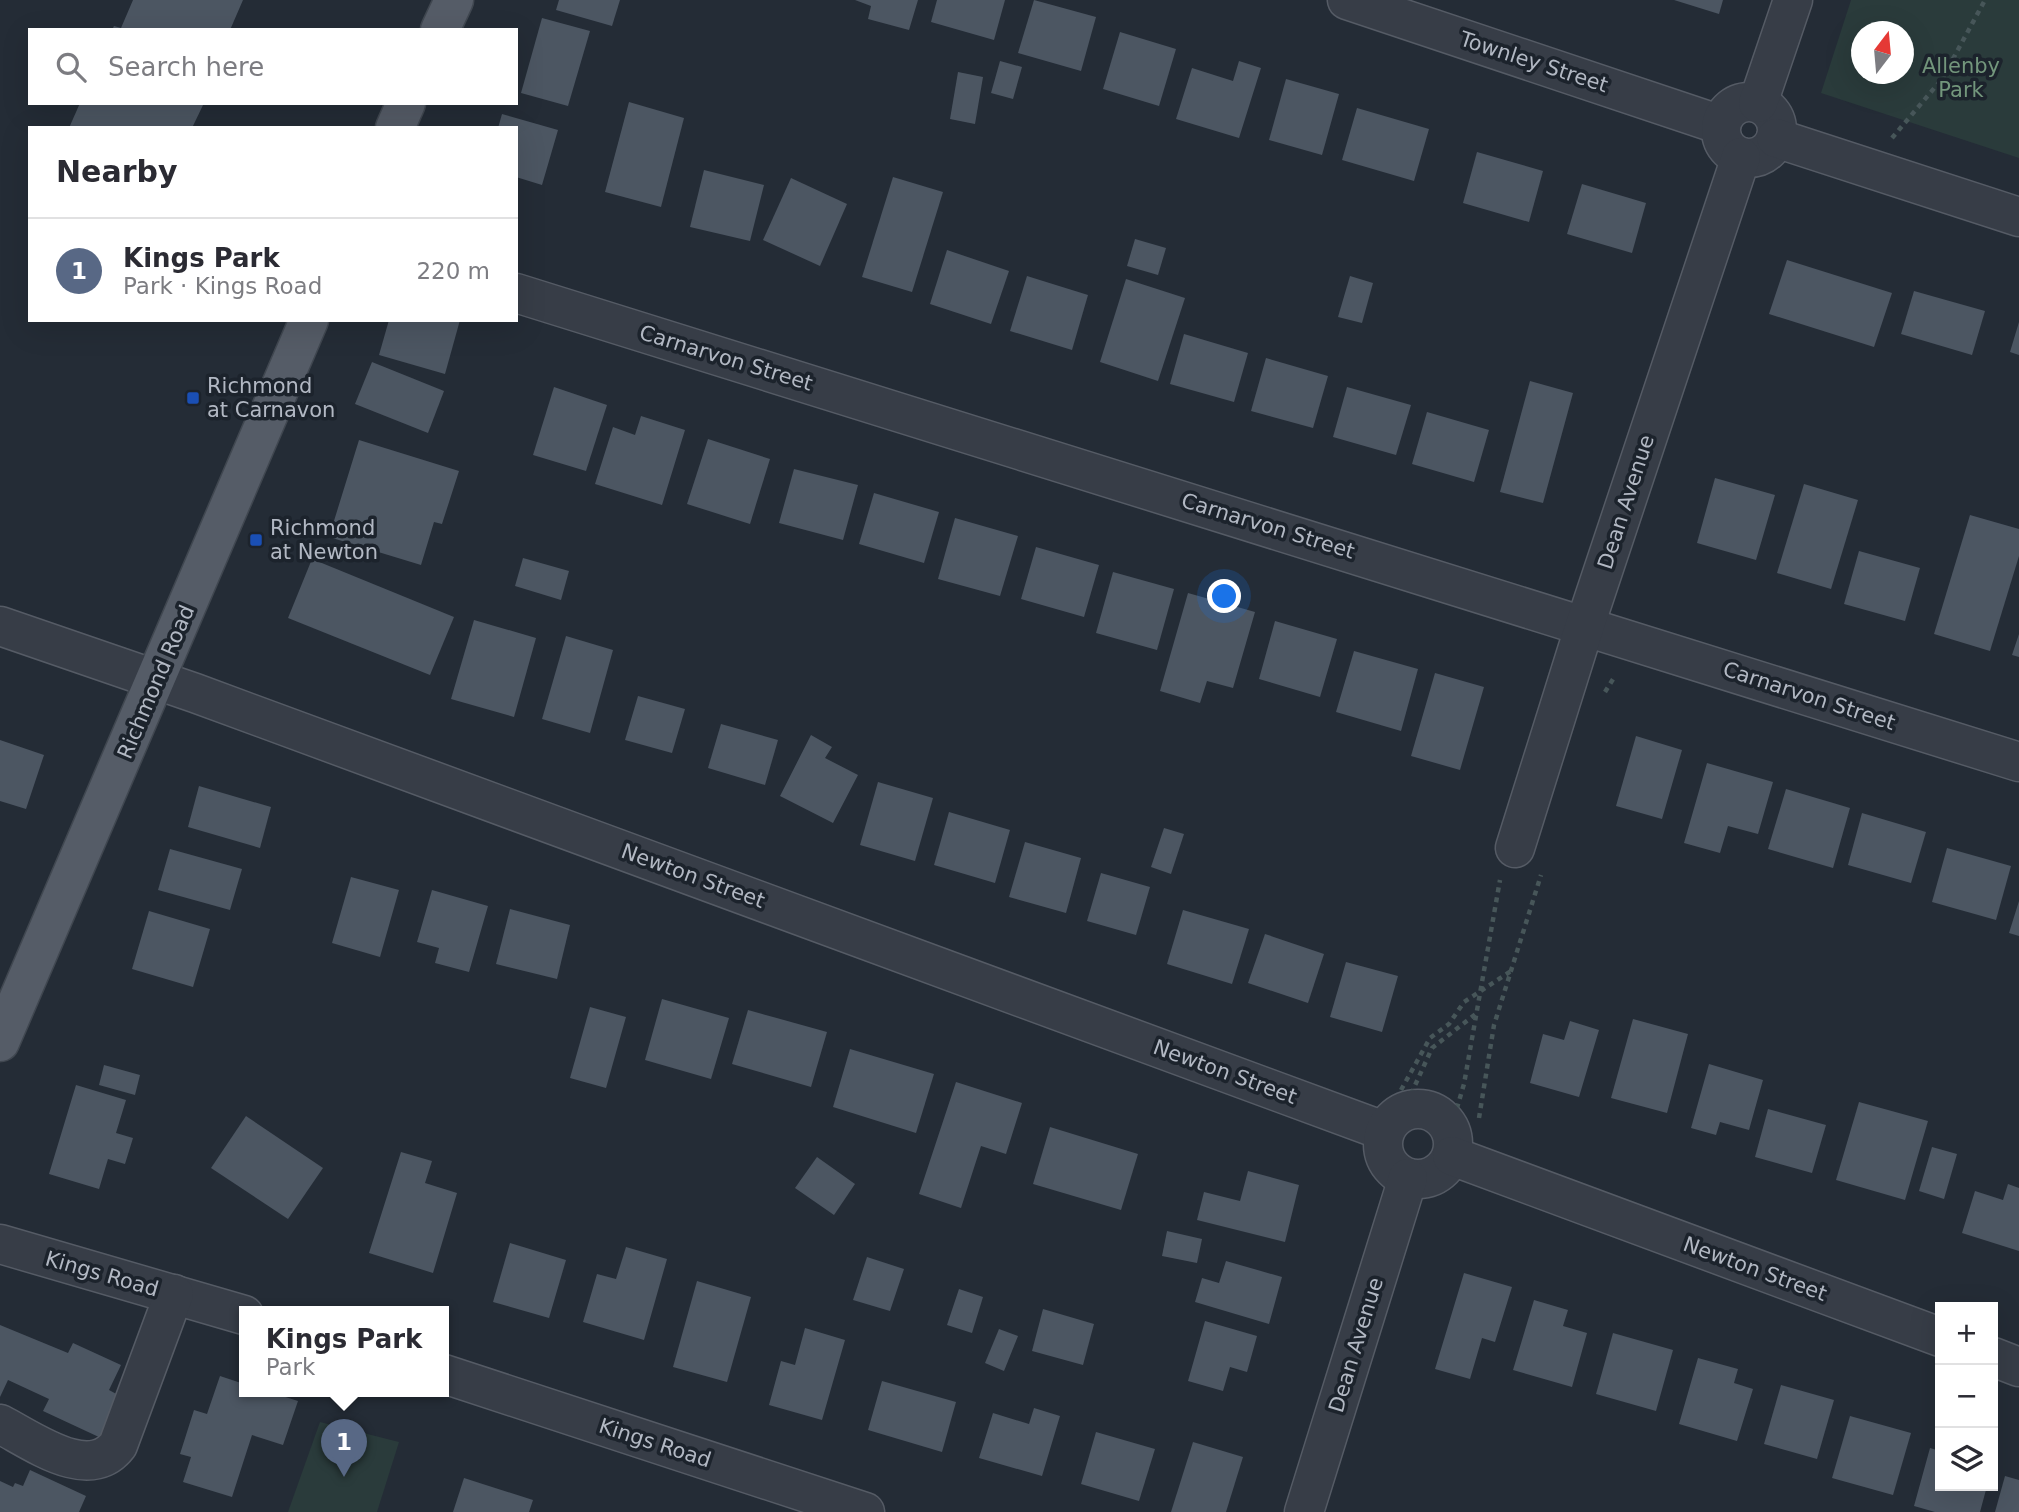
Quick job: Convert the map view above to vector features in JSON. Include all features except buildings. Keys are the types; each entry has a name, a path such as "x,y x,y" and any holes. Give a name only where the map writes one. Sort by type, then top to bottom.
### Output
{"main road":[{"path":"441,28 454,0"},
{"path":"396,126 405,105"},
{"name":"Richmond Road","path":"0,1042 308,322"}],"street":[{"name":"Townley Street","path":"1347,0 1721,125"},
{"path":"1758,103 1793,0"},
{"path":"1746,102 1758,103 1770,111 1777,124 1776,138 1771,149 1763,155 1741,157 1725,144 1721,125 1735,106 1746,102"},
{"path":"1776,138 2019,217"},
{"name":"Dean Avenue","path":"1515,848 1585,625 1741,157"},
{"name":"Carnarvon Street","path":"518,294 2019,762"},
{"name":"Newton Street","path":"0,626 1396,1111"},
{"path":"1396,1111 1431,1111 1443,1118 1451,1142 1434,1176 1408,1178 1395,1172 1386,1160 1382,1146 1396,1111"},
{"name":"Newton Street","path":"1451,1142 1935,1335"},
{"name":"Dean Avenue","path":"1304,1512 1408,1178"},
{"name":"Kings Road","path":"0,1244 239,1314"},
{"path":"0,1424 81,1463 99,1462 111,1454 118,1446 174,1294"},
{"path":"1998,1359 2019,1367"},
{"name":"Kings Road","path":"449,1376 866,1512"}],"path":[{"path":"1866,167 1942,79 1985,0"},
{"path":"1451,1142 1464,1084 1502,865 1515,848"},
{"path":"1396,1111 1430,1038 1449,1024 1464,1002 1511,970"},
{"path":"1396,1111 1432,1048 1477,1013"}],"green space":[{"name":"Allenby Park","path":"1851,0 2019,0 2019,158 1821,93"},
{"path":"320,1422 399,1442 377,1512 288,1512"}],"place":[{"name":"Richmond at Carnavon","path":"193,398"},
{"name":"Richmond at Newton","path":"256,540"},
{"name":"Kings Park","path":"344,1477"}]}
